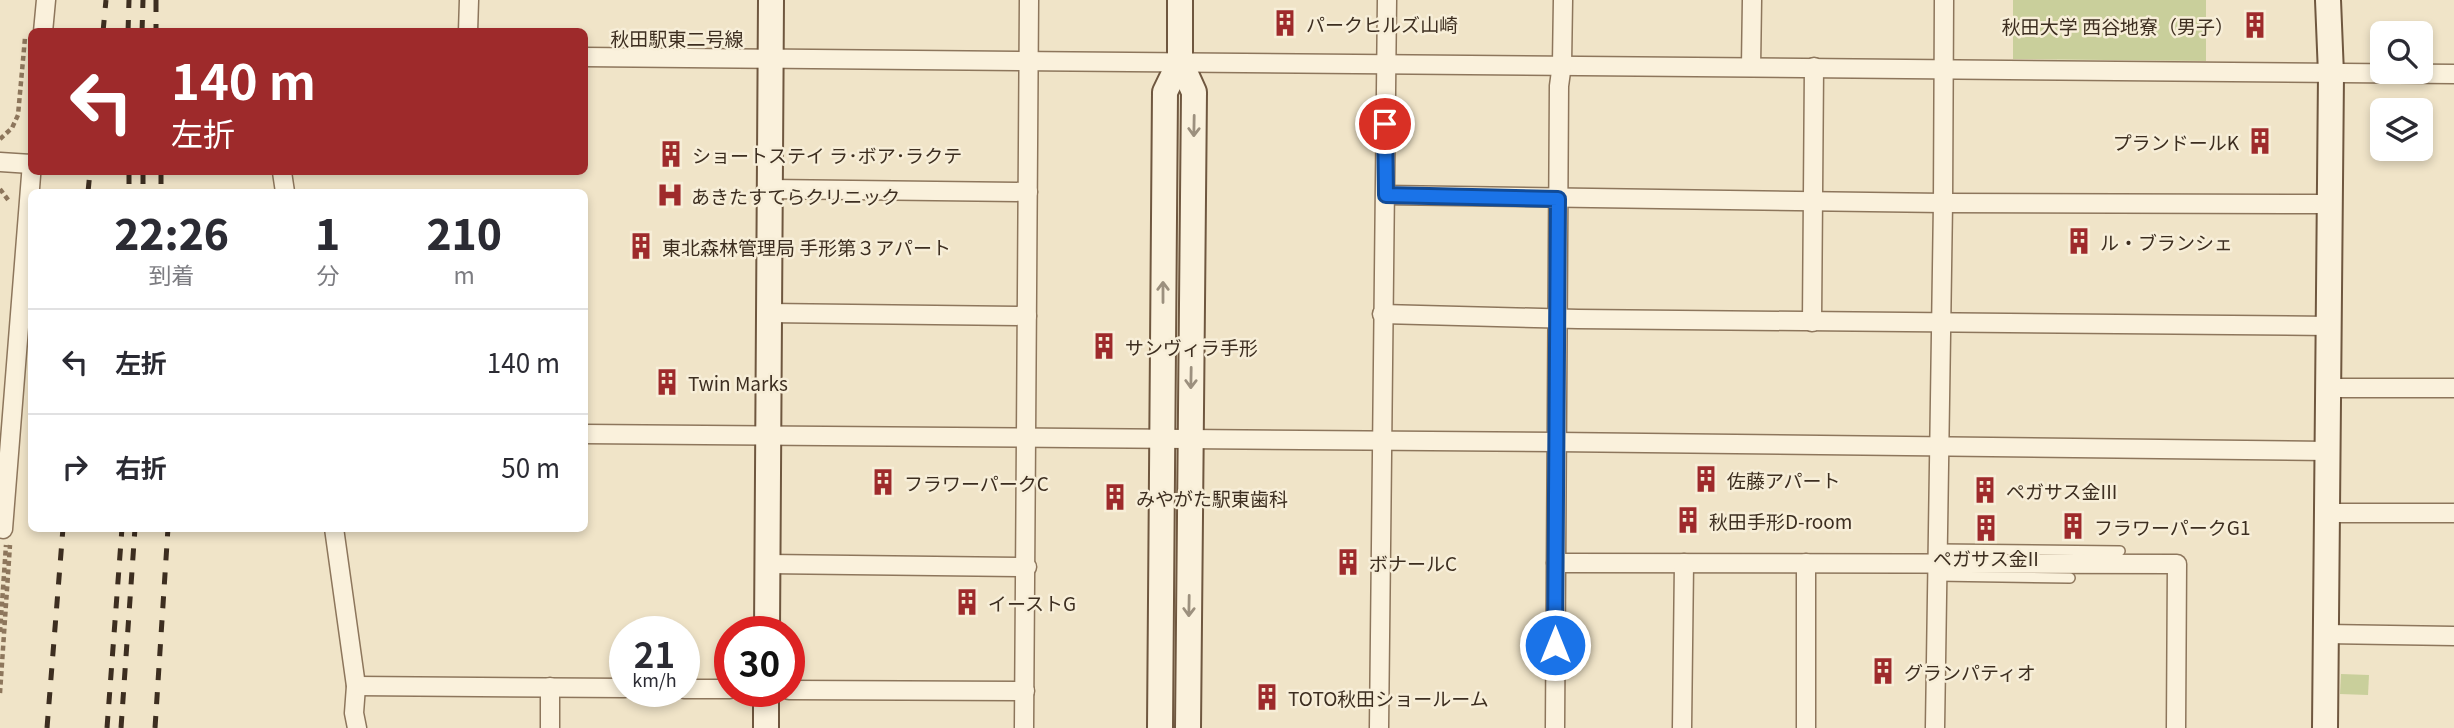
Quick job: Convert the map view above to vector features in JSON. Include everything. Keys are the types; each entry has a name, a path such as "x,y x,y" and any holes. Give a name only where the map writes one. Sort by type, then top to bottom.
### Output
{"street":[{"path":"35,28 46,0"},
{"path":"468,28 469,0"},
{"path":"767,616 771,0"},
{"path":"1024,728 1029,0"},
{"path":"1180,0 1180,61 1194,92 1188,728"},
{"path":"1379,728 1387,0"},
{"path":"1555,728 1556,319 1559,86 1563,0"},
{"path":"1751,67 1752,0"},
{"path":"1935,728 1944,0"},
{"path":"2325,728 2330,326 2331,74 2328,0"},
{"name":"秋田駅東二号線","path":"588,57 2454,74"},
{"path":"1160,728 1165,92 1180,61"},
{"path":"1812,322 1814,67"},
{"path":"0,162 28,164"},
{"path":"770,190 1028,192"},
{"path":"1386,195 1813,202 2330,204"},
{"path":"3,530 28,203"},
{"path":"769,313 1027,316"},
{"path":"1382,314 1556,319 2330,326"},
{"path":"2329,388 2454,388"},
{"path":"588,434 2328,451"},
{"path":"2328,513 2454,513"},
{"path":"335,532 356,686 356,728"},
{"path":"1556,563 2177,564 2176,728"},
{"path":"1806,563 1806,728"},
{"path":"768,564 1027,567"},
{"path":"1682,728 1684,564"},
{"path":"2326,634 2454,636"},
{"path":"356,686 609,688"},
{"path":"550,688 550,728"},
{"path":"805,690 1025,691"},
{"path":"766,707 766,728"}],"lane":[{"path":"1938,563 2120,551"},
{"path":"1938,563 2070,578"}],"path":[{"path":"0,139 12,128 18,115 28,64"},
{"path":"0,632 3,530"},
{"path":"0,693 10,538 3,530"}],"green space":[{"path":"2013,0 2206,0 2206,61 2013,59"},
{"path":"2341,674 2369,675 2368,695 2340,694"}],"railway":[{"path":"103,28 106,0"},
{"path":"128,28 129,0"},
{"path":"142,28 143,0"},
{"path":"156,0 156,28"},
{"path":"88,189 90,175"},
{"path":"129,175 129,189"},
{"path":"143,175 143,189"},
{"path":"161,175 161,189"},
{"path":"47,728 63,532"},
{"path":"107,728 122,532"},
{"path":"121,728 135,532"},
{"path":"155,728 168,532"}],"place":[{"name":"パークヒルズ山崎","path":"1285,23"},
{"name":"秋田大学 西谷地寮（男子）","path":"2255,25"},
{"name":"プランドールK","path":"2260,141"},
{"name":"ショートステイ ラ･ボア･ラクテ","path":"671,154"},
{"name":"あきたすてらクリニック","path":"670,195"},
{"name":"ル・ブランシェ","path":"2079,241"},
{"name":"東北森林管理局 手形第３アパート","path":"641,246"},
{"name":"サンヴィラ手形","path":"1104,346"},
{"name":"Twin Marks","path":"667,382"},
{"name":"佐藤アパート","path":"1706,479"},
{"name":"フラワーパークC","path":"883,482"},
{"name":"ペガサス金III","path":"1985,490"},
{"name":"みやがた駅東歯科","path":"1115,497"},
{"name":"秋田手形D-room","path":"1688,520"},
{"name":"フラワーパークG1","path":"2073,526"},
{"name":"ペガサス金II","path":"1986,528"},
{"name":"ボナールC","path":"1348,562"},
{"name":"イーストG","path":"967,602"},
{"name":"グランパティオ","path":"1883,671"},
{"name":"TOTO秋田ショールーム","path":"1267,697"}],"route":[{"path":"1385,124 1386,195 1558,199 1555,645"}]}
